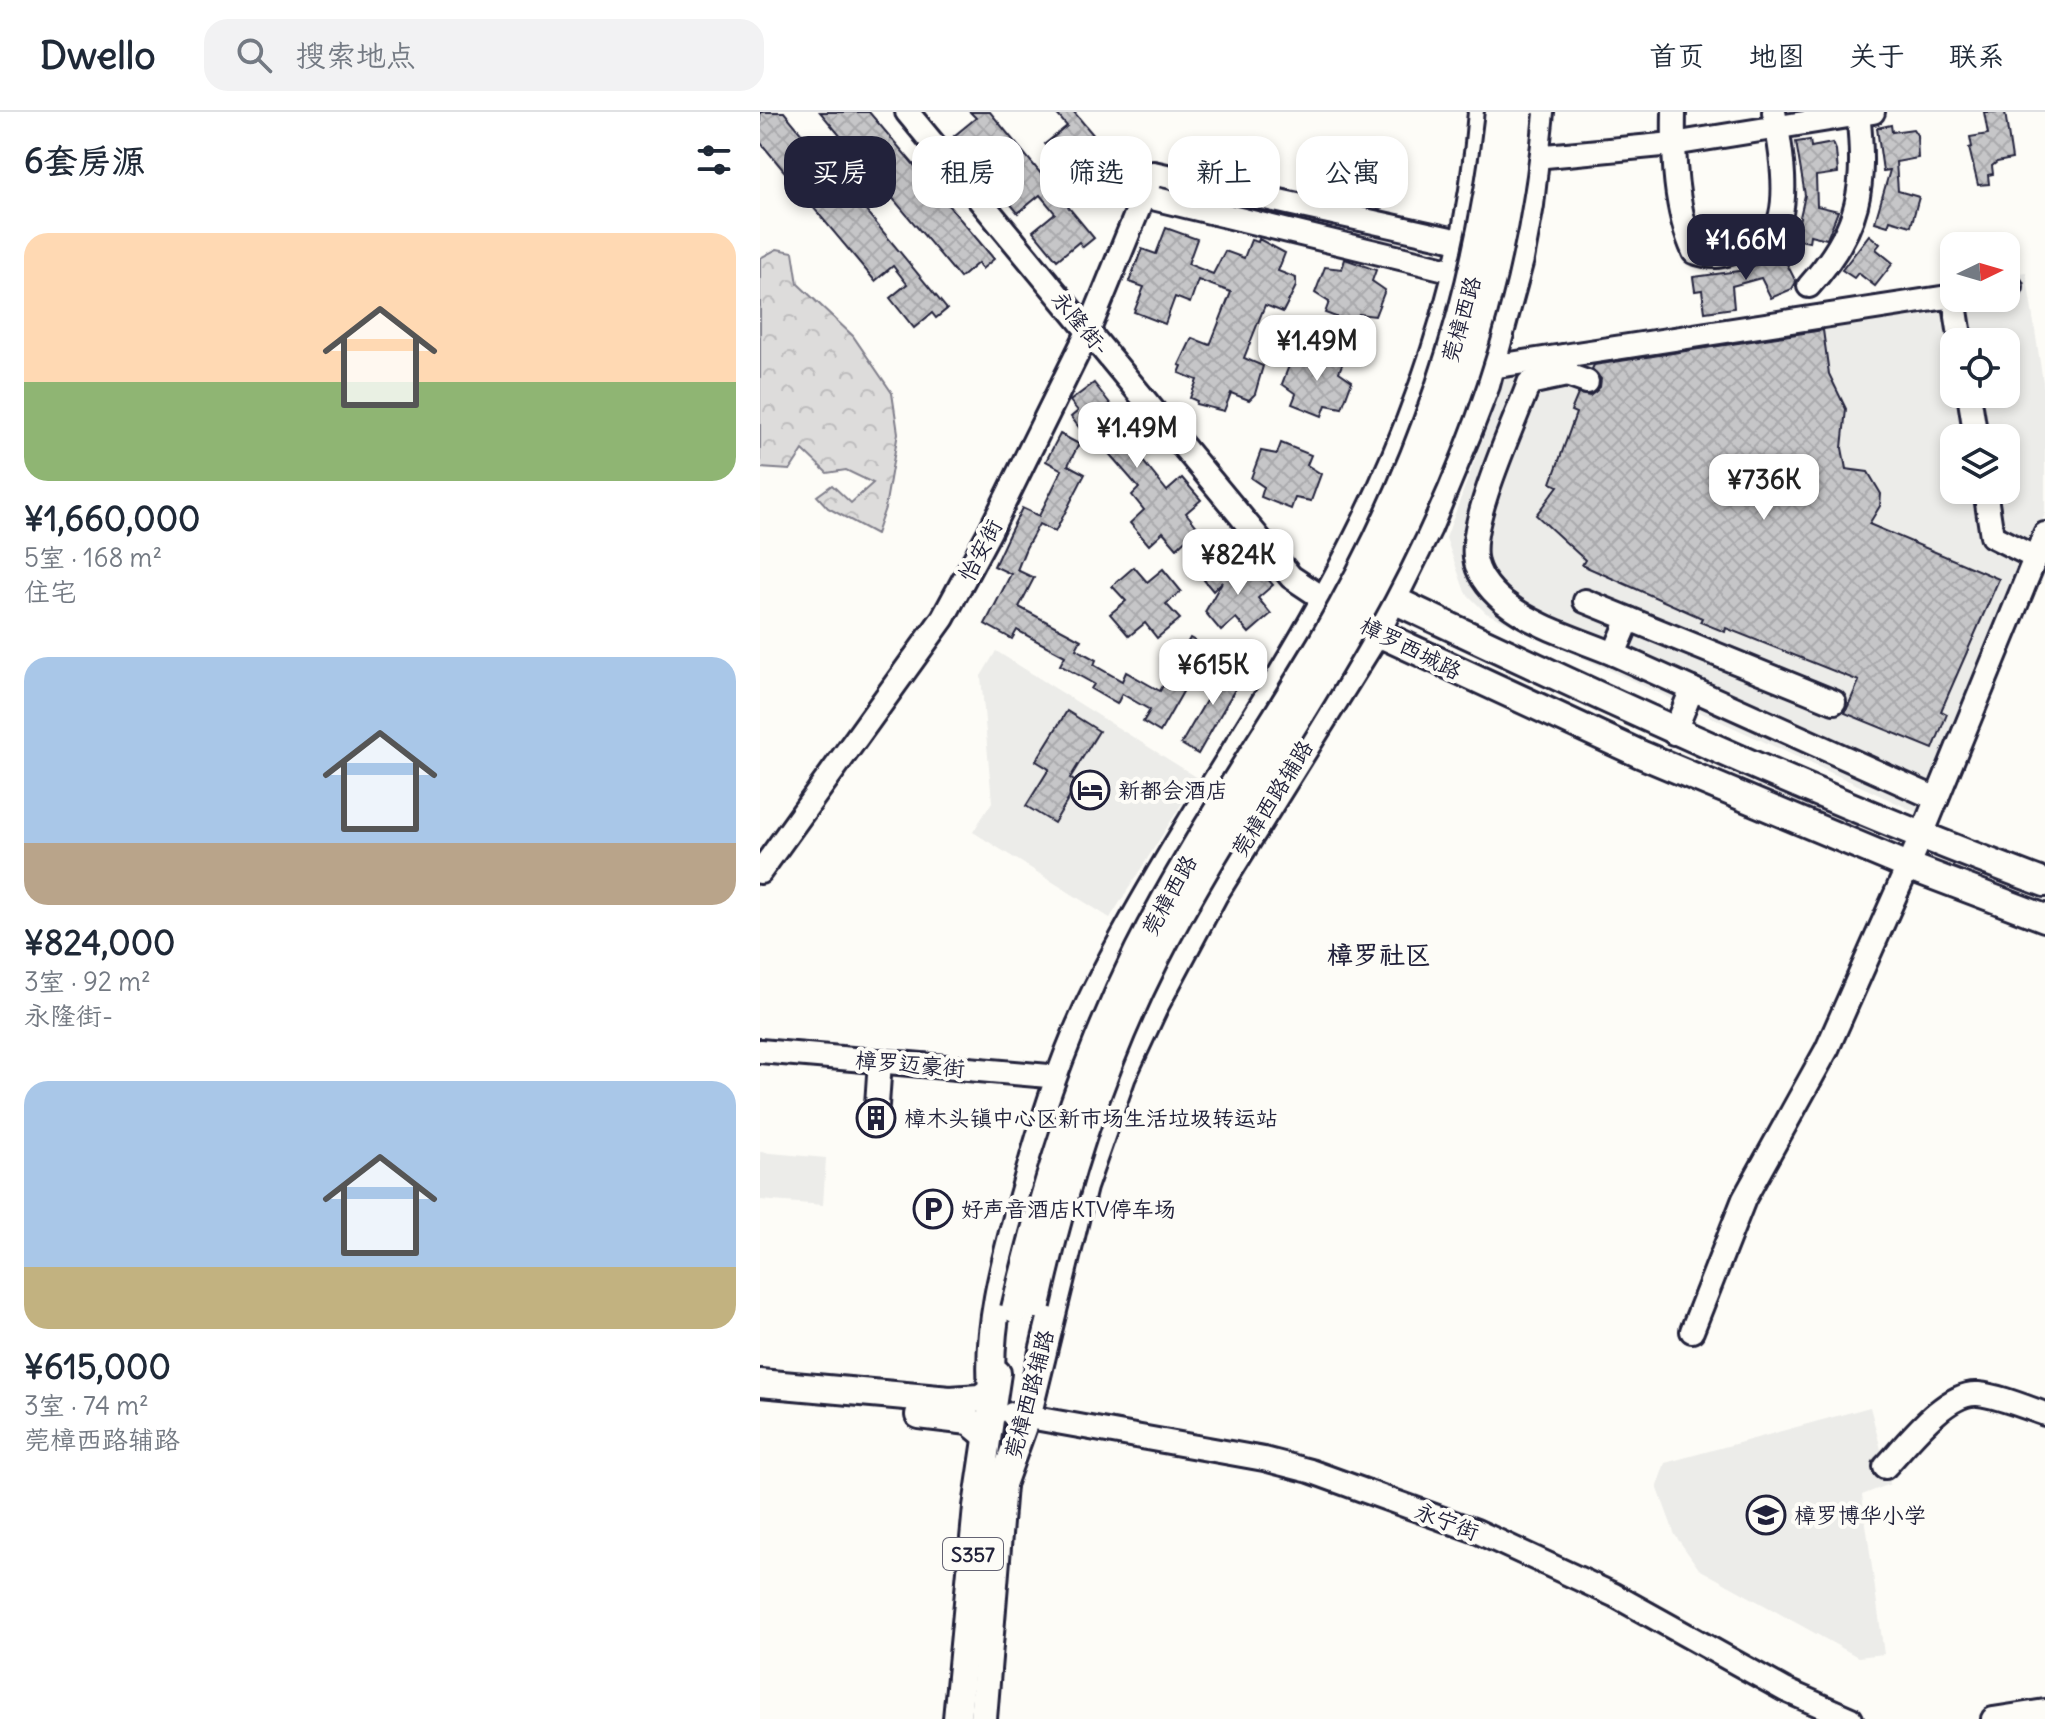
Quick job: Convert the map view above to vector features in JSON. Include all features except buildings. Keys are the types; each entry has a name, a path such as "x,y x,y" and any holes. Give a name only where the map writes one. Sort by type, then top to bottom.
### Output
{"main road":[{"name":"莞樟西路辅路","path":"992,1390 991,1338 999,1289 1060,1077 1096,991 1324,599 1356,540 1404,437 1458,272 1482,112"},
{"name":"莞樟西路","path":"1020,1414 1026,1307 1057,1147 1107,1018 1169,891 1349,595 1410,468 1465,310 1485,218 1499,112"},
{"name":"莞樟西路","path":"957,1719 992,1390 1026,1307 1125,1023 1178,918 1380,576 1448,424 1477,340 1498,257 1519,112"},
{"name":"莞樟西路辅路","path":"983,1719 1001,1487 1076,1212 1122,1076 1208,905 1375,635 1448,480 1491,367 1520,259 1540,112"},
{"name":"樟罗西城路","path":"1324,599 1392,599 1674,733 1921,837 2045,883"},
{"name":"樟罗西城路","path":"1324,599 1375,635 1640,754 1908,866 2045,918"},
{"path":"1253,719 1272,708 1293,711 1305,728 1303,749"},
{"path":"760,1383 950,1400 980,1398 992,1390"},
{"path":"760,1401 950,1418 977,1425 986,1435"}],"street":[{"name":"永隆街-","path":"907,112 1291,577 1324,599"},
{"path":"1674,112 1673,144 1685,233 1694,252 1710,258 1768,239 1776,229 1783,207 1775,120"},
{"path":"1535,157 1673,144 1775,120 1863,113 1863,176 1858,207 1828,265 1809,286"},
{"name":"怡安街","path":"1152,176 1153,173 1464,242"},
{"path":"1152,198 1458,272"},
{"name":"怡安街","path":"760,872 943,618 990,531 1088,332 1139,208"},
{"path":"1937,799 1544,625 1505,603 1481,576 1475,560 1479,521 1529,383 1573,371 1940,300"},
{"path":"1491,367 1573,371"},
{"path":"1987,504 1992,536 2036,558"},
{"path":"1692,1331 1744,1199 1827,1049 1921,837 2045,534"},
{"path":"1585,601 1834,702"},
{"path":"1614,654 1629,619"},
{"path":"1674,733 1692,689"},
{"name":"樟罗迈豪街","path":"760,1051 1060,1077"},
{"path":"877,1105 880,1061"},
{"path":"1885,1467 1936,1413 1963,1395 1978,1394 2045,1414"},
{"name":"永宁街","path":"1020,1414 1264,1459 1310,1471 1476,1531 1614,1595 1785,1690 1851,1719"},
{"path":"1993,1719 2045,1711"}],"shaded area":[{"path":"2026,272 2045,395 2045,514 1916,812 1486,613 1465,592 1446,538 1515,351 1940,285 1940,312 2020,312 2020,273"},
{"name":"新都会酒店","path":"996,651 1198,778 1110,918 973,832 992,802 981,676"},
{"path":"760,1152 826,1158 823,1205 760,1200"},
{"name":"樟罗博华小学","path":"1870,1407 1890,1484 1862,1495 1884,1654 1858,1657 1699,1569 1675,1535 1657,1486 1665,1463"}],"green space":[{"path":"777,249 793,252 798,284 853,336 892,393 898,433 885,508 876,534 828,508 817,496 832,485 851,503 873,483 846,470 827,473 803,450 790,470 760,468 760,258"}],"place":[{"name":"新都会酒店","path":"1090,790"},
{"name":"樟木头镇中心区新市场生活垃圾转运站","path":"876,1118"},
{"name":"好声音酒店KTV停车场","path":"933,1209"},
{"name":"樟罗博华小学","path":"1766,1515"}],"district":[{"name":"樟罗社区","path":"1379,954"}]}
